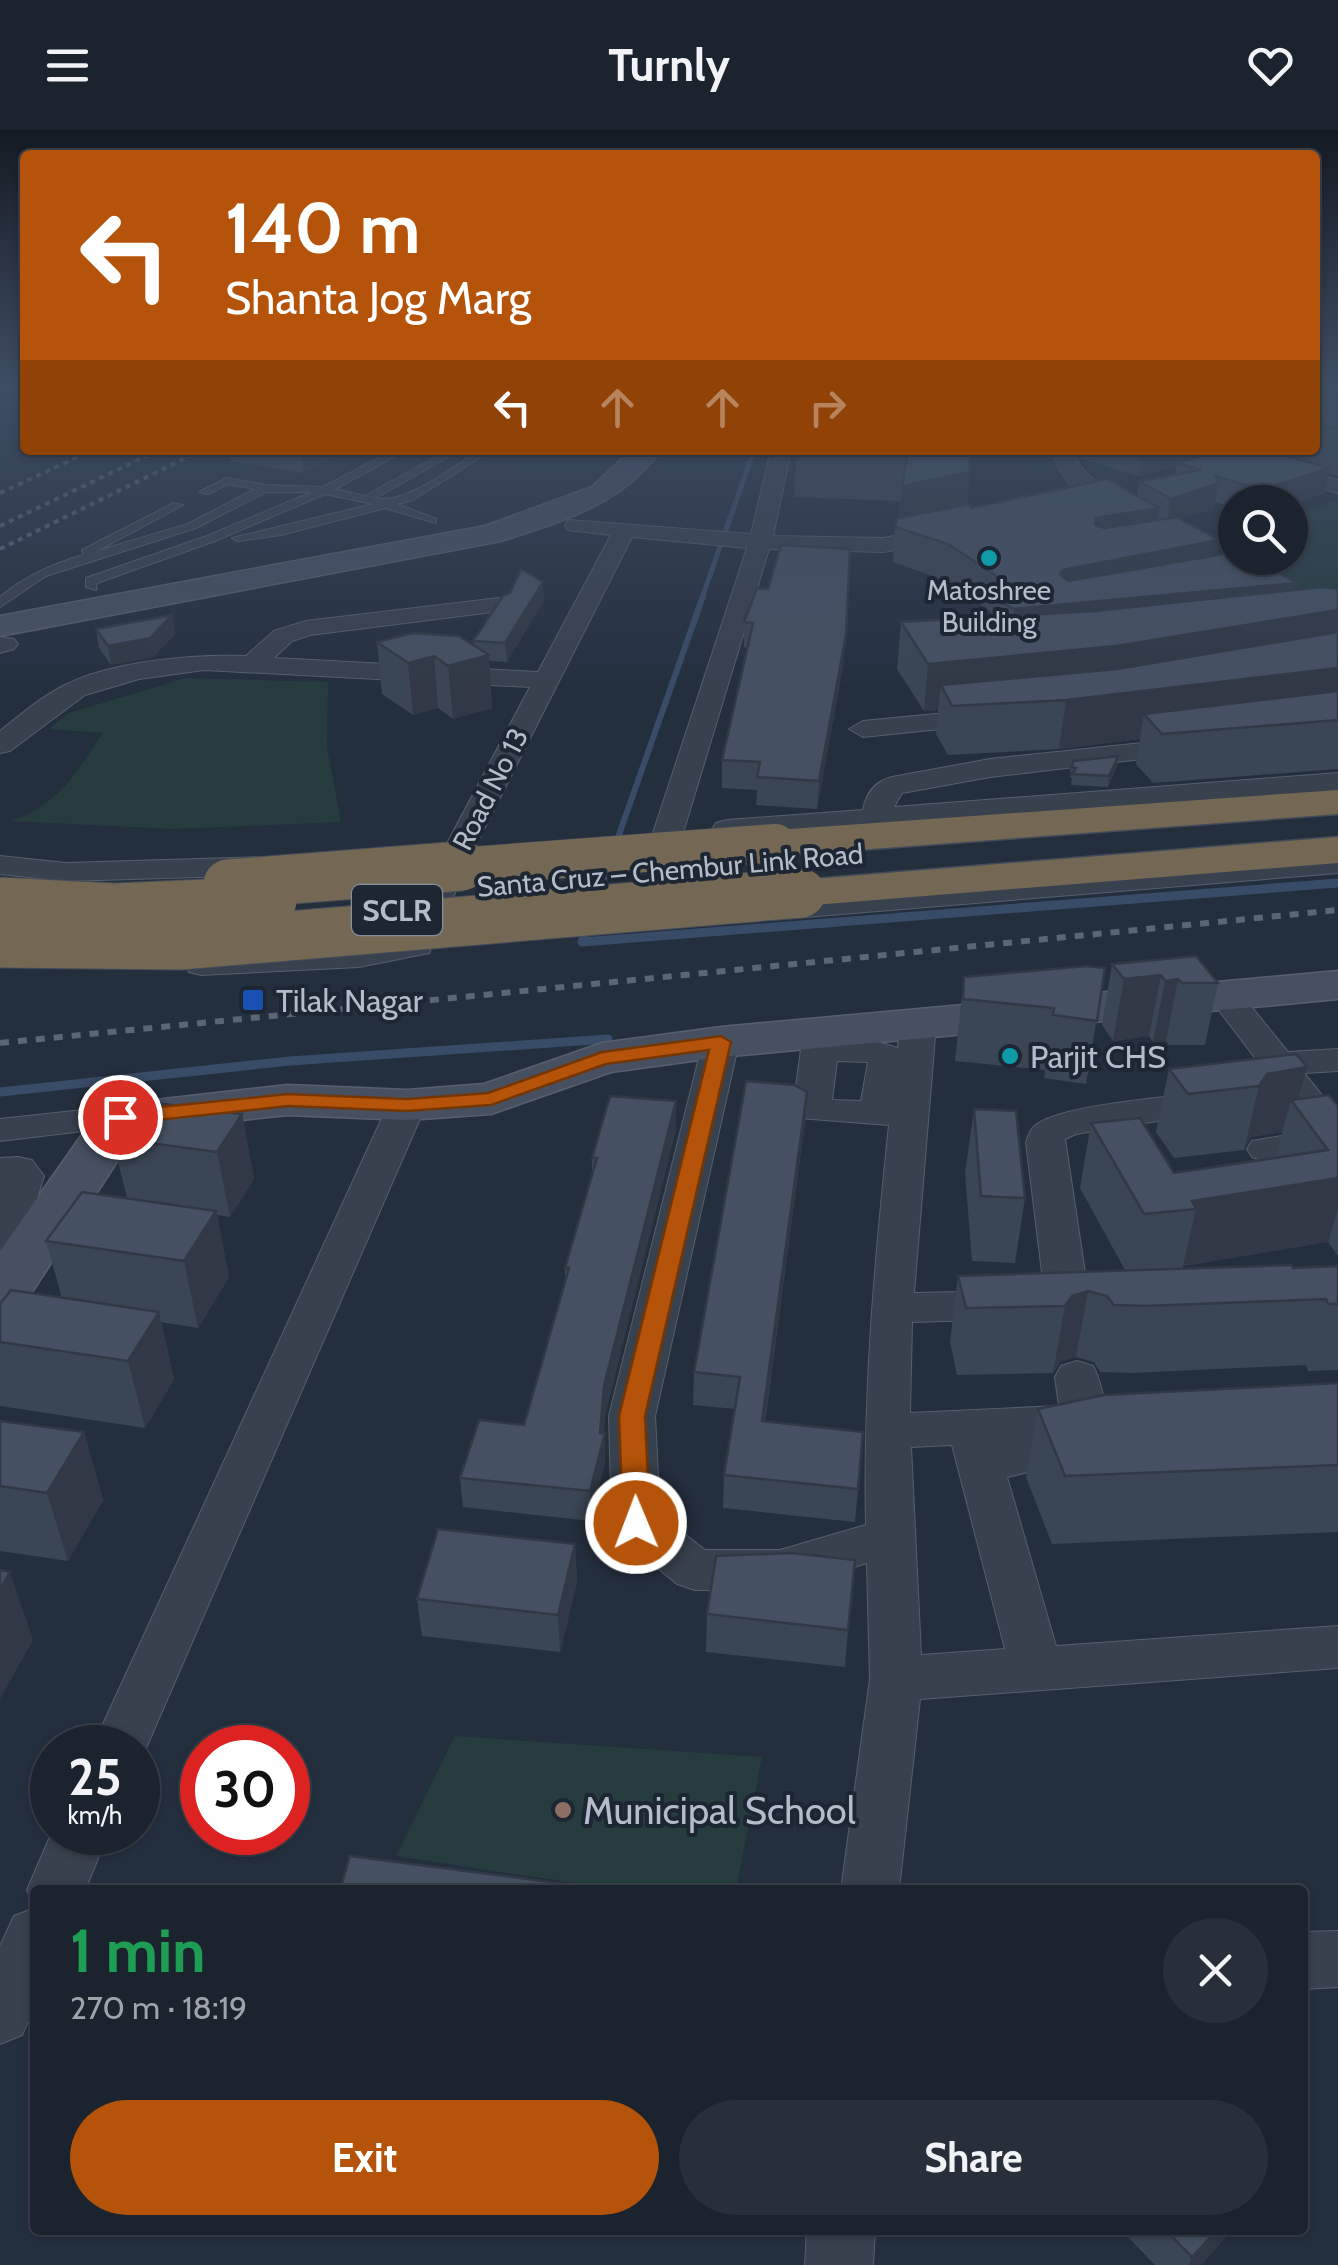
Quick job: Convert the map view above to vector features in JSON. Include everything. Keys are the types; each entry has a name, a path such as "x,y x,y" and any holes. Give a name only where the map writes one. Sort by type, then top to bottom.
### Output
{"highway":[{"path":"0,942 180,945 1338,802"},
{"name":"Santa Cruz – Chembur Link Road","path":"0,920 107,925 282,917 1300,820 1338,812"},
{"name":"Santa Cruz – Chembur Link Road","path":"0,902 115,908 312,899 1338,834"},
{"path":"0,882 181,887 1338,850"}],"street":[{"path":"5,598 84,573 432,521 516,500 546,488"},
{"path":"1,636 231,575 493,522 531,510 556,488"},
{"path":"1,636 181,589 490,534 550,515 608,488"},
{"path":"771,488 668,833 668,918 1338,864"},
{"path":"1086,488 1096,497"},
{"path":"1,636 452,558 576,525 596,513 602,493"},
{"path":"576,525 754,542 884,545 904,534 960,531"},
{"name":"Road No 13","path":"0,964 128,967 264,963 359,957 417,946 458,851 624,531"},
{"path":"254,663 283,636 306,628 499,605"},
{"path":"4,738 76,689 137,672 204,662 546,680"},
{"path":"863,730 1014,714"},
{"path":"877,819 880,798 892,786 990,768 1223,742"},
{"path":"668,833 1338,782"},
{"path":"0,865 66,872 313,864 458,851"},
{"path":"0,1130 288,1100 407,1105 491,1099 602,1058 721,1042 820,1041 918,1024 1338,985"},
{"path":"1225,996 1304,1068 1336,1127 1266,1149"},
{"path":"892,1116 918,1024"},
{"path":"820,1041 812,1110 892,1116"},
{"path":"820,1041 886,1056 892,1116 886,1431 896,1679 871,1885"},
{"path":"721,1042 632,1416 636,1523 695,1570 780,1570 893,1536"},
{"path":"891,1308 1068,1308 1046,1142 1048,1133 1066,1124 1304,1068"},
{"path":"130,1725 407,1105"},
{"path":"0,1250 26,1193 120,1117"},
{"path":"0,1295 26,1193"},
{"path":"886,1431 975,1446 1090,1442 1133,1429 1080,1399 975,1446"},
{"path":"975,1446 1036,1669"},
{"path":"896,1679 1338,1647"},
{"path":"58,1885 72,1855"},
{"path":"0,2014 30,1947"},
{"path":"1308,1961 1338,1960"},
{"path":"839,2265 841,2235"}],"lane":[{"path":"204,492 213,488"},
{"path":"84,573 226,512 261,488"},
{"path":"269,488 369,498 432,521"},
{"path":"84,573 90,581 214,540 335,488"},
{"path":"353,495 366,488"},
{"path":"369,498 388,488"},
{"path":"214,540 281,532 409,498 426,488"},
{"path":"84,573 93,546 178,505"},
{"path":"0,594 5,598"}],"green space":[{"path":"1338,500 1338,609 1270,575 1308,575 1308,511"},
{"path":"186,678 328,682 327,747 341,822 174,829 11,821 54,796 75,774 103,733 49,729 69,713"},
{"path":"455,1736 762,1757 737,1885 586,1885 396,1856"}],"building":[{"path":"1067,488 1122,488 1159,508 1096,518 1095,525 1104,528 1177,517 1218,539 1063,570 1060,574 1068,581 1218,555 1218,575 1282,575 1297,583 1014,609 992,597 1023,594 948,544 895,527 897,518 970,504 971,508"},
{"path":"1151,488 1205,488 1171,499"},
{"path":"781,545 850,549 846,635 819,781 757,777 760,762 722,760 753,623 744,622 757,588 768,589"},
{"path":"521,569 543,582 505,643 473,641 503,596 510,593"},
{"path":"1322,587 1338,589 1338,610 1116,646 928,664 901,622 1094,611"},
{"path":"172,615 150,638 108,646 96,629"},
{"path":"1338,632 1338,668 1066,700 952,706 941,685 1117,669"},
{"path":"412,633 459,636 489,655 448,666 434,656 408,663 377,642"},
{"path":"1338,691 1338,720 1162,734 1144,714"},
{"path":"1118,756 1109,776 1072,774 1076,768 1071,767 1074,761"},
{"path":"1196,956 1218,983 1165,981 1161,975 1124,979 1112,964"},
{"path":"1087,966 1105,968 1097,1021 1053,1015 1054,1008 963,999 964,977"},
{"path":"1296,1054 1307,1067 1267,1074 1259,1086 1188,1094 1169,1069"},
{"path":"746,1081 794,1085 807,1092 762,1421 863,1432 858,1489 724,1475 740,1377 694,1372"},
{"path":"1329,1095 1338,1106 1338,1178 1192,1201 1196,1209 1144,1214 1091,1123 1140,1118 1174,1173 1328,1150 1291,1100"},
{"path":"610,1096 676,1101 604,1386 600,1433 605,1433 590,1491 460,1478 479,1420 524,1425 569,1268 565,1268 597,1158 592,1158"},
{"path":"139,1101 242,1114 217,1152 112,1138"},
{"path":"974,1109 1016,1111 1025,1198 981,1196"},
{"path":"82,1192 216,1211 184,1261 46,1241"},
{"path":"1338,1266 1338,1304 1328,1304 1326,1299 1114,1305 1107,1296 1088,1291 1072,1296 1065,1306 966,1308 958,1276"},
{"path":"11,1290 159,1312 128,1361 0,1342 0,1304"},
{"path":"1338,1383 1338,1465 1065,1476 1038,1409 1104,1395"},
{"path":"0,1421 84,1432 47,1493 0,1486"},
{"path":"438,1529 575,1544 558,1615 417,1599"},
{"path":"792,1553 855,1560 848,1630 707,1614 716,1556"},
{"path":"0,1570 10,1572 0,1589"},
{"path":"350,1856 573,1885 341,1885"},
{"path":"1171,2235 1212,2235 1192,2257"}],"waterway":[{"path":"702,598 741,488"},
{"path":"615,846 703,596"},
{"path":"607,869 610,862"},
{"path":"597,898 608,866"},
{"path":"588,923 582,942 1338,883"},
{"path":"0,1092 290,1061 608,1039"}],"railway":[{"path":"0,493 12,488"},
{"path":"0,526 80,488"},
{"path":"0,549 125,488"},
{"path":"0,1043 1338,910"}],"place":[{"name":"Matoshree Building","path":"989,558"},
{"name":"Tilak Nagar","path":"253,1000"},
{"name":"Parjit CHS","path":"1010,1056"},
{"name":"Municipal School","path":"563,1810"}],"route":[{"path":"120,1117 288,1100 407,1105 491,1099 602,1058 721,1042 632,1416 636,1523"}]}
